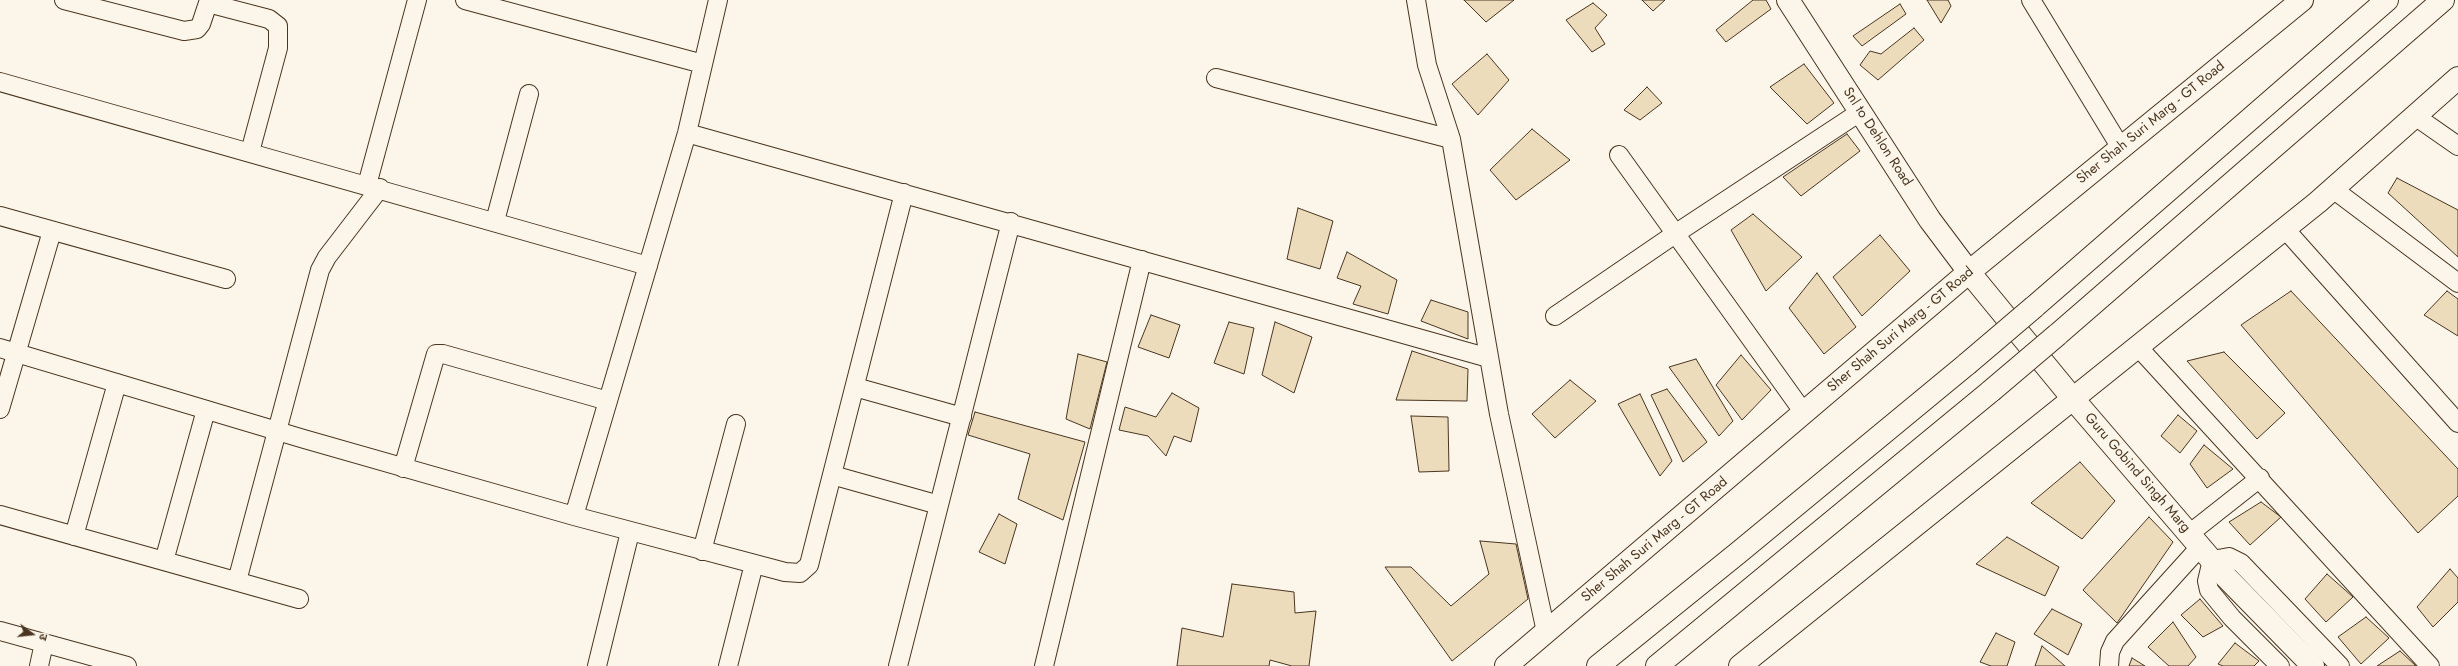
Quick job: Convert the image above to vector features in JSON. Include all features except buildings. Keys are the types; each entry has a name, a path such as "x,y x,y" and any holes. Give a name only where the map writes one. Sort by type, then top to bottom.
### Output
{"main road":[{"name":"Snl to Dehlon Road","path":"1788,0 1930,220 1969,272"},
{"name":"Sher Shah Suri Marg - GT Road","path":"1506,666 1969,272 2302,0"},
{"path":"1598,666 1738,553 1967,364 2387,0"},
{"path":"1657,666 1991,391 2443,0"},
{"path":"1740,666 2139,348 2334,189 2458,78"},
{"name":"Guru Gobind Singh Marg","path":"1969,272 2074,400 2226,577 2313,666"}],"street":[{"path":"64,0 184,31 197,29 208,2 269,19 278,26 278,48 250,152"},
{"path":"237,581 320,270 373,187 417,0"},
{"path":"466,0 703,64"},
{"path":"574,516 687,133 718,0"},
{"path":"1415,0 1427,65 1451,139 1489,358 1546,632"},
{"path":"2031,0 2121,148"},
{"path":"1216,78 1451,139"},
{"path":"0,82 495,221 648,266"},
{"path":"495,221 529,94"},
{"path":"1555,316 1675,234 1860,112"},
{"path":"2415,116 2458,146"},
{"path":"687,133 1011,222 1489,358"},
{"path":"1619,155 1804,413"},
{"path":"2334,189 2458,283"},
{"path":"8,350 403,468 630,532 794,574 806,570 812,554 904,193"},
{"path":"0,216 226,279"},
{"path":"898,666 1011,222"},
{"path":"2285,229 2458,423"},
{"path":"0,409 8,350 52,231"},
{"path":"1044,666 1142,260"},
{"path":"2139,348 2260,478 2356,588 2430,666"},
{"path":"403,468 433,358 437,354 608,401"},
{"path":"74,536 117,383"},
{"path":"855,386 962,417"},
{"path":"164,561 206,410"},
{"path":"702,551 736,424"},
{"path":"832,475 939,505"},
{"path":"2109,666 2110,652 2115,641 2260,478"},
{"path":"0,515 299,598"},
{"path":"597,666 630,532"},
{"path":"2200,547 2209,590 2232,618 2280,666"},
{"path":"2200,547 2229,557 2241,563 2340,666"},
{"path":"728,666 754,564"},
{"path":"0,631 127,666"},
{"path":"39,666 44,643"}]}
